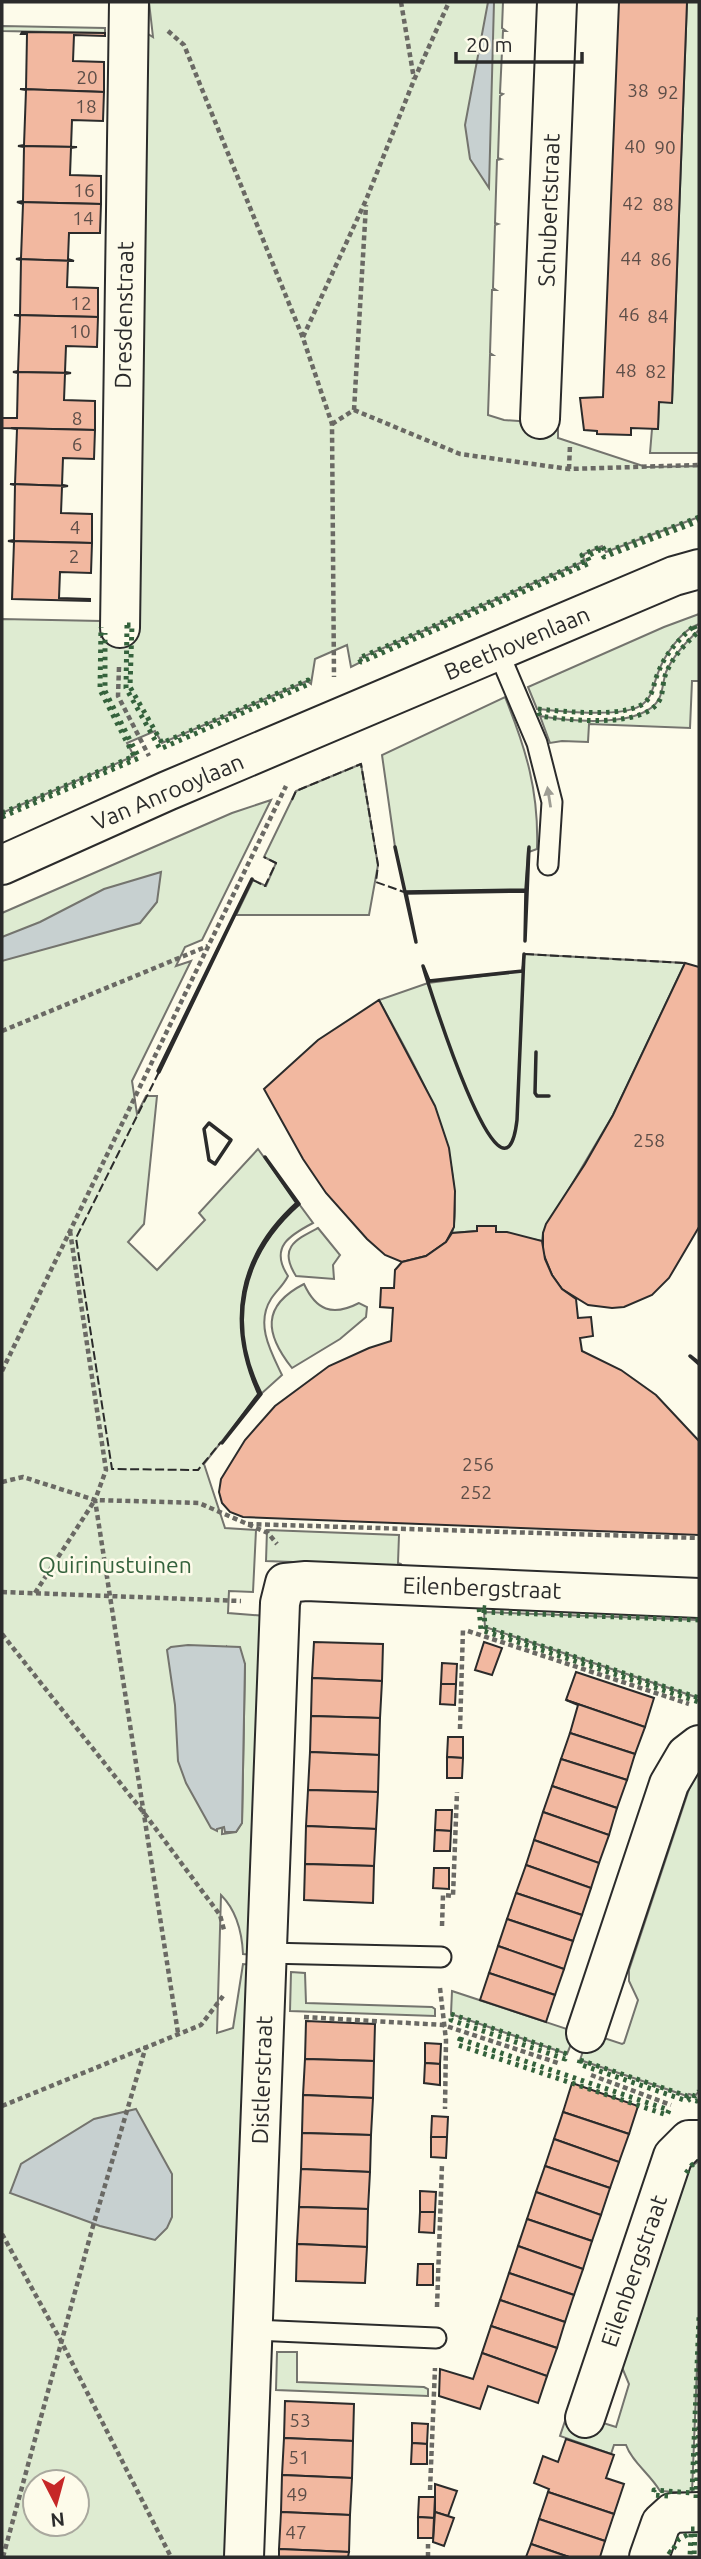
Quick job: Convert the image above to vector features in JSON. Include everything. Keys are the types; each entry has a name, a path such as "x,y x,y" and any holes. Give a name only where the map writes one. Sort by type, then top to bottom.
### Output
{"street":[{"name":"Dresdenstraat","path":"120,628 129,2"},
{"name":"Schubertstraat","path":"540,419 557,2"},
{"name":"Beethovenlaan","path":"325,724 674,576 699,569"},
{"name":"Van Anrooylaan","path":"2,865 325,724"},
{"name":"Eilenbergstraat","path":"293,1592 465,1588 699,1598"},
{"name":"Distlerstraat","path":"244,2557 266,1953 293,1592"},
{"path":"580,2051 669,1784 686,1755 699,1745"},
{"name":"Eilenbergstraat","path":"585,2418 673,2155 694,2140"},
{"path":"649,2557 661,2523 672,2513 699,2512"}],"lane":[{"path":"498,651 537,743 552,802 548,865"},
{"path":"266,1953 440,1958"},
{"path":"253,2330 436,2338"}],"path":[{"path":"401,2 414,80"},
{"path":"303,338 366,200 414,80 449,2"},
{"path":"2,1371 208,946 325,724 332,425 303,338 184,45 164,28"},
{"path":"332,425 354,410 366,200"},
{"path":"120,628 118,696 167,791"},
{"path":"2,1031 208,946"},
{"path":"34,1594 95,1500 106,1470 70,1230"},
{"path":"2,1482 23,1477 95,1500 199,1503 268,1533 293,1592 110,1596 2,1592"},
{"path":"95,1500 178,2034"},
{"path":"248,1524 699,1538"},
{"path":"460,1729 465,1588"},
{"path":"463,1630 699,1708"},
{"path":"2,1634 144,1813 220,1915 226,1937"},
{"path":"2,2106 201,2025 227,1992"},
{"path":"265,2015 443,2025 580,2051 674,2106 694,2140"},
{"path":"3,2557 91,2233 147,2045"},
{"path":"2,2234 61,2341 171,2557"},
{"path":"428,2544 428,2557"}],"green space":[{"path":"149,2 503,2 502,28 506,31 503,31 500,93 503,94 500,96 498,158 501,159 497,160 495,223 498,224 495,225 493,288 496,290 492,290 490,353 493,355 490,355 488,415 558,429 558,438 646,467 699,466 699,517 606,552 602,546 582,555 585,561 360,658 361,662 351,667 347,645 315,659 311,684 307,681 162,743 155,731 127,743 134,756 2,813 2,619 101,621 101,637 131,636 143,31 153,37"},
{"path":"687,2 699,2 699,453 650,453 652,429 658,429 659,402 672,402"},
{"path":"2,26 105,28 105,33 2,31"},
{"path":"699,614 699,624 674,644 661,666 650,695 640,706 631,710 605,713 537,709 528,687"},
{"path":"699,630 699,681 692,681 690,728 589,724 588,742 550,743 540,716 604,721 622,719 650,709 659,699 666,672 673,660"},
{"path":"505,697 525,753 536,808 537,849 529,852 528,848 526,890 405,892 395,847 382,755"},
{"path":"361,764 378,865 369,915 236,915 253,880 266,886 276,863 264,857 296,791"},
{"name":"Quirinustuinen","path":"271,800 202,940 185,947 176,966 191,961 132,1081 137,1114 146,1096 157,1096 144,1224 128,1242 157,1270 205,1220 199,1213 258,1149 297,1203 264,1241 253,1262 246,1283 242,1306 243,1339 243,1301 253,1265 272,1233 299,1204 313,1223 290,1237 281,1250 283,1266 288,1276 271,1299 264,1318 266,1338 282,1375 261,1394 252,1378 259,1394 204,1464 225,1528 256,1530 253,1592 229,1591 228,1613 266,1616 253,1955 243,1954 237,1922 231,1907 221,1895 217,2033 233,2028 243,1964 253,1965 230,2557 2,2557 2,913 232,813","holes":["227,1647 245,1664 242,1823 236,1832 222,1834"]},
{"path":"525,954 685,963 613,1115 543,1233 542,1241 496,1232 496,1226 477,1226 477,1231 452,1233 455,1217 454,1190 445,1139 427,1091 379,1000 428,983 522,971"},
{"path":"318,1228 340,1255 333,1265 334,1279 296,1276 291,1266 289,1252 292,1246"},
{"path":"304,1284 320,1305 341,1310 359,1303 367,1307 366,1317 340,1339 292,1368 276,1344 272,1322 274,1311 280,1302"},
{"path":"267,1530 399,1535 398,1563 402,1566 266,1561"},
{"path":"484,1612 699,1620 699,1698 485,1627"},
{"path":"695,1771 699,1773 699,2091 695,2096 687,2096 580,2060 589,2033 624,2043 638,2000 629,1981 629,1970"},
{"path":"291,1972 305,1973 306,2003 432,2007 435,2009 435,2016 290,2011"},
{"path":"452,1991 576,2032 567,2054 451,2014"},
{"path":"699,2161 699,2317 692,2493 660,2491 632,2457 626,2445 614,2445 611,2454 560,2436 568,2412 616,2427 629,2384 621,2365 688,2169"},
{"path":"277,2352 297,2352 297,2382 424,2387 428,2389 428,2396 276,2390"}],"shaded area":[{"path":"488,2 494,2 489,188 470,159 465,125"},
{"path":"161,872 157,902 140,923 2,961 2,937 40,922 104,889"},
{"path":"188,1645 240,1647 245,1664 242,1823 236,1832 225,1832 224,1827 217,1831 211,1828 186,1783 178,1761 175,1705 167,1650"},
{"path":"136,2109 172,2174 172,2217 167,2228 155,2240 100,2226 10,2193 21,2164 94,2119"}],"building":[{"path":"619,2 687,2 672,403 659,402 658,429 631,428 631,435 597,434 597,431 584,430 580,398 603,397"},
{"path":"105,33 105,36 74,35 73,61 104,62 104,92 20,89 26,89 27,34 21,34"},
{"path":"20,89 104,92 103,121 72,120 71,147 18,146 24,145 26,90"},
{"path":"18,146 77,147 71,148 70,175 101,176 101,204 17,202 23,201 24,147"},
{"path":"17,202 101,204 100,233 69,233 68,259 74,261 16,259 21,258 23,204"},
{"path":"16,259 74,261 68,261 67,287 98,288 98,317 14,315 20,315 21,260"},
{"path":"14,315 98,317 97,347 66,346 65,372 71,373 13,372 18,371 20,316"},
{"path":"13,372 71,373 65,374 64,400 95,401 95,430 2,428 2,418 17,418 18,373"},
{"path":"11,428 95,430 94,459 63,458 62,485 68,486 10,484 15,484 17,429"},
{"path":"10,484 68,486 62,487 61,513 92,514 92,543 8,541 14,540 15,485"},
{"path":"8,541 92,543 91,573 60,572 59,598 90,601 12,599 14,542"},
{"path":"685,963 699,967 699,1227 669,1278 652,1295 624,1307 588,1305 562,1289 552,1275 543,1253 543,1233 613,1115"},
{"path":"379,1000 435,1106 449,1148 455,1191 454,1227 446,1242 426,1256 402,1262 385,1255 367,1239 326,1193 303,1159 264,1089 318,1040"},
{"path":"477,1226 496,1226 496,1232 507,1232 542,1241 545,1259 552,1275 562,1289 576,1299 578,1318 591,1317 593,1336 580,1338 582,1351 621,1370 656,1395 699,1441 699,1535 243,1517 230,1512 222,1503 219,1492 221,1479 245,1440 275,1406 329,1366 391,1341 393,1308 380,1307 381,1288 394,1288 395,1270 402,1262 426,1256 446,1242 452,1233 477,1231"},
{"path":"314,1642 383,1644 382,1681 312,1678"},
{"path":"484,1642 502,1648 492,1675 475,1670"},
{"path":"442,1663 457,1664 456,1684 441,1684"},
{"path":"576,1672 654,1698 645,1727 566,1700"},
{"path":"312,1678 382,1681 380,1718 311,1716"},
{"path":"441,1684 456,1684 455,1705 440,1704"},
{"path":"566,1700 645,1727 635,1754 570,1733 578,1705"},
{"path":"311,1716 380,1718 379,1755 310,1752"},
{"path":"570,1733 635,1754 627,1780 561,1759"},
{"path":"448,1737 463,1737 463,1758 447,1757"},
{"path":"310,1752 379,1755 378,1792 308,1790"},
{"path":"447,1757 463,1758 462,1778 447,1778"},
{"path":"561,1759 627,1780 617,1808 552,1786"},
{"path":"552,1786 617,1808 609,1835 543,1812"},
{"path":"308,1790 378,1792 376,1829 306,1826"},
{"path":"436,1810 452,1810 451,1831 435,1830"},
{"path":"543,1812 609,1835 599,1863 534,1840"},
{"path":"306,1826 376,1829 374,1866 305,1864"},
{"path":"435,1830 451,1831 450,1851 434,1851"},
{"path":"534,1840 599,1863 591,1888 526,1865"},
{"path":"305,1864 374,1866 373,1903 304,1900"},
{"path":"526,1865 591,1888 582,1915 516,1893"},
{"path":"434,1868 449,1868 449,1889 433,1888"},
{"path":"516,1893 582,1915 573,1941 507,1919"},
{"path":"507,1919 573,1941 564,1969 498,1946"},
{"path":"498,1946 564,1969 555,1995 489,1973"},
{"path":"489,1973 555,1995 546,2022 480,2000"},
{"path":"306,2021 375,2024 374,2061 305,2059"},
{"path":"425,2043 441,2044 440,2064 425,2063"},
{"path":"305,2059 374,2061 373,2098 303,2095"},
{"path":"425,2063 440,2064 440,2085 424,2083"},
{"path":"572,2083 638,2106 629,2134 563,2112"},
{"path":"303,2095 373,2098 371,2135 302,2133"},
{"path":"563,2112 629,2134 619,2162 554,2139"},
{"path":"432,2116 448,2117 447,2137 431,2137"},
{"path":"302,2133 371,2135 370,2172 301,2169"},
{"path":"431,2137 447,2137 446,2158 431,2157"},
{"path":"554,2139 619,2162 610,2188 545,2166"},
{"path":"545,2166 610,2188 601,2215 536,2192"},
{"path":"301,2169 370,2172 368,2209 299,2207"},
{"path":"420,2191 436,2192 435,2212 420,2212"},
{"path":"536,2192 601,2215 592,2241 527,2219"},
{"path":"299,2207 368,2209 367,2247 297,2244"},
{"path":"420,2212 435,2212 434,2233 419,2232"},
{"path":"527,2219 592,2241 583,2269 518,2246"},
{"path":"297,2244 367,2247 365,2283 296,2281"},
{"path":"518,2246 583,2269 574,2295 509,2273"},
{"path":"418,2264 433,2264 433,2285 417,2285"},
{"path":"509,2273 574,2295 565,2322 500,2300"},
{"path":"500,2300 565,2322 557,2348 491,2326"},
{"path":"491,2326 557,2348 547,2376 482,2353"},
{"path":"482,2353 547,2376 538,2403 488,2386 480,2409 439,2396 440,2369 473,2379"},
{"path":"285,2401 354,2404 353,2441 284,2438"},
{"path":"412,2423 428,2424 427,2444 412,2443"},
{"path":"284,2438 353,2441 352,2478 282,2475"},
{"path":"566,2439 614,2455 606,2478 624,2484 614,2514 548,2492 549,2489 534,2483 543,2456 558,2462"},
{"path":"412,2443 427,2444 427,2464 411,2464"},
{"path":"282,2475 352,2478 350,2515 281,2512"},
{"path":"435,2484 457,2491 448,2516 435,2512"},
{"path":"548,2492 614,2514 605,2541 539,2519"},
{"path":"419,2497 435,2497 434,2518 418,2517"},
{"path":"281,2512 350,2515 349,2552 279,2549"},
{"path":"435,2512 454,2518 444,2546 433,2542"},
{"path":"418,2517 434,2518 433,2538 418,2538"},
{"path":"539,2519 605,2541 600,2557 569,2557 531,2544"},
{"path":"531,2544 569,2557 526,2557"},
{"path":"279,2549 349,2552 348,2557 279,2557"}],"hedge":[{"path":"699,517 606,552 602,546 582,555 585,561 359,658 361,662 590,563 587,556 600,550 604,557 699,521"},
{"path":"127,625 132,625 130,687 162,743 308,680 309,684 160,749 126,688 127,625"},
{"path":"694,626 697,633 671,664 665,676 661,697 653,707 625,719 587,720 540,716 537,709 596,713 640,706 650,696 669,653 694,626"},
{"path":"2,813 134,756 100,690 101,627"},
{"path":"2,817 139,758 105,691 105,633"},
{"path":"486,1608 479,1607 481,1630 699,1702"},
{"path":"699,1620 484,1612 485,1627 699,1698"},
{"path":"451,2014 567,2054 565,2059 451,2020 451,2014"},
{"path":"460,2039 669,2110 667,2115 458,2045 460,2039"},
{"path":"580,2060 579,2064 687,2101 697,2101 699,2097"},
{"path":"580,2060 687,2096 695,2096 699,2091"},
{"path":"686,2173 699,2161"},
{"path":"668,2496 654,2495 654,2490 692,2493 699,2317"},
{"path":"696,2498 699,2425"},
{"path":"691,2529 695,2529 694,2557"},
{"path":"668,2551 671,2553 679,2539 691,2533 690,2557"}],"fence":[{"path":"292,800 296,791 361,764 378,865 376,882 404,892"},
{"path":"253,880 265,886 276,863 264,857"},
{"path":"525,954 685,963"},
{"path":"159,1072 76,1238 112,1469 198,1470 221,1442"}],"wall":[{"path":"395,847 405,892 526,890 529,847 525,941 526,891 406,893 416,942 395,847"},
{"path":"252,879 159,1072 158,1071 252,879"},
{"path":"524,954 517,1120 509,1146 497,1145 483,1124 467,1090 423,966 429,981 523,971 524,954"},
{"path":"536,1052 535,1093 537,1096 549,1096"},
{"path":"209,1123 231,1140 215,1164 209,1160 204,1129 209,1123"},
{"path":"265,1157 299,1204 279,1224 252,1268 242,1317 250,1368 261,1394 222,1443 259,1394 249,1368 241,1316 251,1268 262,1245 277,1224 297,1203 265,1157"},
{"path":"699,1363 690,1356 699,1364"}]}
